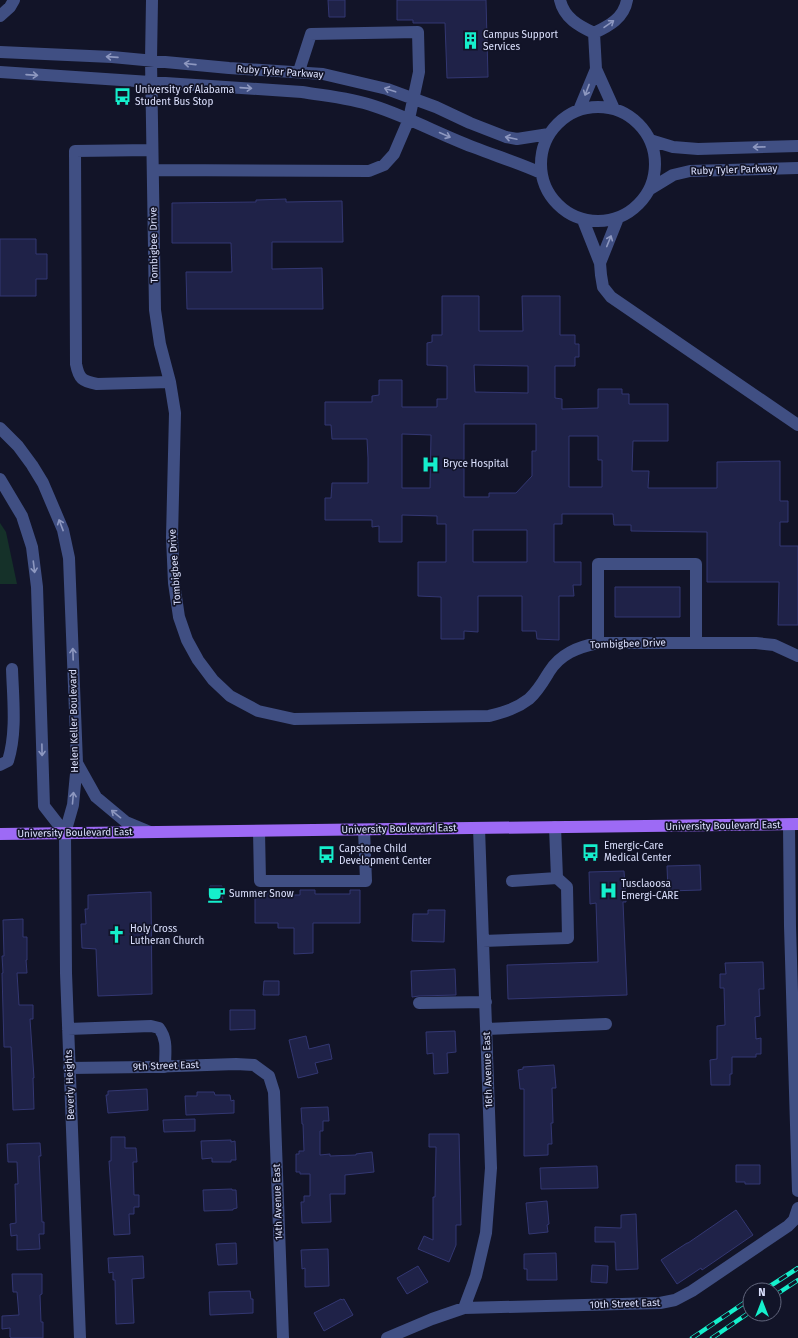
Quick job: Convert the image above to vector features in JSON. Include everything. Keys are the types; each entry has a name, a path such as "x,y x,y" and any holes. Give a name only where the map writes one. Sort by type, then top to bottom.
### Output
{"main road":[{"name":"University Boulevard East","path":"0,834 793,824"}],"street":[{"path":"0,16 10,7 14,0"},
{"name":"Tombigbee Drive","path":"152,0 151,81 155,310 160,344 170,382 175,414 172,537 174,583 180,616 187,640 198,660 213,680 230,696 258,711 294,719 489,716 514,709 529,698 542,684 550,670 563,656 582,647 598,643 756,643 774,645 798,656"},
{"path":"560,0 566,14 577,25 594,33"},
{"path":"594,33 610,25 622,14 627,0"},
{"path":"153,170 369,171 384,166 394,154 409,119 419,72 418,32 311,34 299,71"},
{"path":"594,33 596,69 614,109"},
{"name":"Ruby Tyler Parkway","path":"0,52 112,57 229,68 299,71 323,74 361,82 414,98 506,137 517,139 549,134"},
{"path":"580,110 596,69"},
{"name":"Ruby Tyler Parkway","path":"0,72 302,92 328,96 372,105 409,119 472,147 522,164 541,173"},
{"path":"597,107 614,109 628,116 641,126 650,140 655,156 655,173 650,189 641,202 629,212 618,218 600,221 583,220 569,214 556,203 546,189 541,173 543,146 549,134 562,120 580,110 597,107"},
{"path":"650,140 673,147 698,149 798,146"},
{"path":"152,150 75,151 76,364 79,376 87,382 97,384 170,382"},
{"name":"Ruby Tyler Parkway","path":"650,189 673,175 690,171 798,168"},
{"path":"600,263 618,218"},
{"path":"583,220 600,263 604,287 611,297 798,425"},
{"name":"Helen Keller Boulevard","path":"0,428 18,446 43,483 63,530 69,558 77,763 73,805 65,833"},
{"path":"0,479 22,516 32,547 37,587 44,806 65,833"},
{"path":"598,643 598,564 696,564 696,642"},
{"path":"0,765 8,761 12,748 12,669"},
{"path":"77,763 96,798 126,822 150,832"},
{"path":"793,824 798,1191"},
{"path":"484,941 568,938 566,887 557,878 555,827"},
{"name":"16th Avenue East","path":"464,1308 476,1276 486,1233 491,1168 480,828"},
{"path":"260,831 260,881 366,881 364,830"},
{"name":"Beverly Heights","path":"65,833 66,973 80,1338"},
{"path":"512,881 557,878"},
{"path":"419,1003 486,1002"},
{"path":"487,1029 606,1024"},
{"path":"68,1029 151,1026 159,1028 164,1035 165,1067"},
{"name":"9th Street East","path":"69,1068 165,1067 236,1064 254,1065 262,1070"},
{"name":"14th Avenue East","path":"262,1070 269,1076 274,1092 283,1338"},
{"name":"10th Street East","path":"464,1308 641,1304 675,1300 692,1291 788,1226 794,1220 798,1208"},
{"path":"386,1338 432,1319 464,1308"}],"green space":[{"path":"0,523 6,532 17,584 0,584"}],"building":[{"path":"328,0 345,0 345,17 329,17"},
{"name":"Campus Support Services","path":"397,0 486,0 488,77 447,78 445,23 413,23 413,20 397,20"},
{"path":"286,199 286,202 342,201 343,242 272,242 272,269 322,268 323,309 187,309 186,272 232,272 231,243 172,243 172,203 256,202 256,200"},
{"path":"0,239 36,239 36,254 47,254 47,279 36,279 36,296 0,296"},
{"path":"442,296 479,296 479,331 523,331 522,296 560,296 560,335 575,335 575,344 579,344 579,357 575,357 575,366 555,366 555,398 562,399 562,409 598,408 598,389 622,389 622,394 629,394 629,404 668,404 668,441 633,441 632,471 649,471 648,488 717,488 717,462 780,461 780,501 788,501 788,522 780,522 780,546 798,546 798,625 778,625 779,582 707,582 707,532 631,531 631,525 614,525 613,514 562,514 562,524 554,524 554,562 581,562 581,585 573,585 574,596 559,596 559,640 537,639 536,631 522,631 522,596 478,596 478,632 464,631 464,639 441,639 441,597 418,596 418,562 446,562 446,524 437,524 437,516 402,515 402,542 379,542 379,526 372,527 372,520 325,520 325,498 331,498 332,483 368,483 368,458 367,439 332,439 331,425 325,425 325,402 372,402 372,396 379,395 379,380 402,380 402,407 437,407 437,399 447,399 447,366 427,365 427,343 432,342 432,335 442,335","holes":["474,365 528,366 528,393 475,392","464,424 536,424 536,451 532,451 532,476 516,493 489,493 489,497 464,497","402,434 431,435 430,488 402,488","569,436 598,436 598,460 602,460 602,487 569,487","473,530 527,530 527,562 473,562"]},
{"path":"615,587 680,587 680,617 615,617"},
{"path":"700,865 701,890 668,891 667,866"},
{"path":"624,871 626,902 623,902 627,995 508,999 507,965 598,962 596,903 590,904 589,872"},
{"name":"Summer Snow","path":"210,886 222,886 223,902 210,902"},
{"path":"300,890 315,890 315,894 350,894 350,890 360,890 360,923 313,923 313,953 294,954 294,928 278,928 278,923 255,923 255,891 270,891 270,895 300,895"},
{"name":"Holy Cross Lutheran Church","path":"151,892 152,994 98,996 96,949 82,948 81,924 86,924 85,909 88,909 88,895"},
{"path":"428,910 445,910 444,942 412,941 413,914 428,914"},
{"path":"23,919 23,937 27,937 27,973 17,973 19,1005 33,1005 33,1019 30,1019 34,1078 34,1109 13,1110 11,1047 4,1047 2,973 2,956 4,956 3,920"},
{"path":"763,962 764,989 759,989 760,1016 755,1017 756,1039 761,1038 761,1054 756,1054 756,1057 732,1057 732,1074 730,1074 730,1085 711,1085 710,1060 717,1059 717,1026 725,1025 724,988 720,988 720,974 726,974 725,963"},
{"path":"455,969 456,995 412,997 411,971"},
{"path":"264,981 279,981 279,995 263,995"},
{"path":"230,1010 255,1010 255,1029 230,1030"},
{"path":"455,1031 456,1052 447,1053 448,1073 434,1074 433,1053 427,1054 426,1032"},
{"path":"306,1036 309,1049 329,1044 332,1059 315,1063 318,1073 298,1078 289,1040"},
{"path":"554,1065 556,1088 552,1088 552,1144 548,1144 548,1155 524,1156 524,1089 520,1089 518,1070 523,1069 523,1067"},
{"path":"147,1089 148,1110 108,1113 106,1095 108,1095 108,1091"},
{"path":"197,1092 214,1092 215,1095 230,1095 231,1101 234,1100 234,1113 186,1115 185,1096 197,1096"},
{"path":"328,1107 329,1121 323,1121 323,1131 320,1131 320,1155 356,1155 372,1152 374,1172 345,1175 345,1194 330,1194 331,1222 302,1223 301,1202 304,1202 304,1196 310,1196 310,1174 300,1174 300,1172 296,1172 296,1154 299,1154 299,1151 304,1151 301,1108"},
{"path":"195,1119 195,1131 164,1132 163,1120"},
{"path":"429,1134 459,1134 461,1225 456,1225 456,1245 449,1262 418,1249 424,1236 433,1240 433,1197 435,1197 436,1147 429,1147"},
{"path":"111,1137 125,1137 125,1148 136,1148 137,1162 133,1162 134,1195 139,1195 139,1207 134,1207 134,1214 129,1214 130,1234 114,1235 109,1161 111,1161"},
{"path":"231,1140 231,1142 235,1141 236,1160 231,1160 231,1162 212,1162 212,1158 202,1159 201,1141"},
{"path":"40,1143 41,1156 39,1156 42,1222 44,1222 44,1234 39,1234 40,1249 17,1250 17,1235 11,1236 10,1224 16,1223 15,1184 18,1184 17,1162 8,1162 7,1144"},
{"path":"736,1165 760,1165 760,1184 745,1184 745,1182 736,1182"},
{"path":"597,1166 598,1188 541,1189 540,1168"},
{"path":"203,1190 236,1190 237,1208 233,1210 204,1211"},
{"path":"547,1201 549,1224 547,1225 548,1232 529,1234 526,1203"},
{"path":"736,1210 753,1235 702,1270 701,1268 677,1284 661,1260"},
{"path":"636,1214 638,1269 616,1270 615,1242 595,1242 595,1227 621,1228 621,1215"},
{"path":"236,1243 237,1264 218,1265 216,1244"},
{"path":"328,1249 329,1286 305,1287 305,1268 302,1269 301,1250"},
{"path":"556,1253 557,1280 527,1280 527,1269 524,1269 524,1254"},
{"path":"143,1256 144,1278 132,1279 134,1323 116,1324 115,1280 113,1280 113,1272 109,1273 108,1258"},
{"path":"592,1265 608,1266 607,1283 591,1282"},
{"path":"418,1266 428,1282 407,1294 397,1278"},
{"path":"12,1274 42,1274 42,1294 40,1295 43,1338 12,1338 10,1337 10,1328 2,1329 2,1316 19,1315 17,1292 13,1292"},
{"path":"250,1291 251,1299 253,1299 253,1313 210,1315 209,1292"},
{"path":"341,1299 344,1299 353,1315 324,1331 314,1313"}],"railway":[{"path":"776,1282 798,1268"},
{"path":"782,1291 798,1280"},
{"path":"692,1338 742,1304"},
{"path":"712,1338 742,1317"}],"place":[{"name":"Campus Support Services","path":"470,41"},
{"name":"University of Alabama Student Bus Stop","path":"122,96"},
{"name":"Bryce Hospital","path":"430,464"},
{"name":"Emergic-Care Medical Center","path":"591,852"},
{"name":"Capstone Child Development Center","path":"326,855"},
{"name":"Tusclaoosa Emergi-CARE","path":"608,890"},
{"name":"Summer Snow","path":"216,894"},
{"name":"Holy Cross Lutheran Church","path":"117,935"}]}
